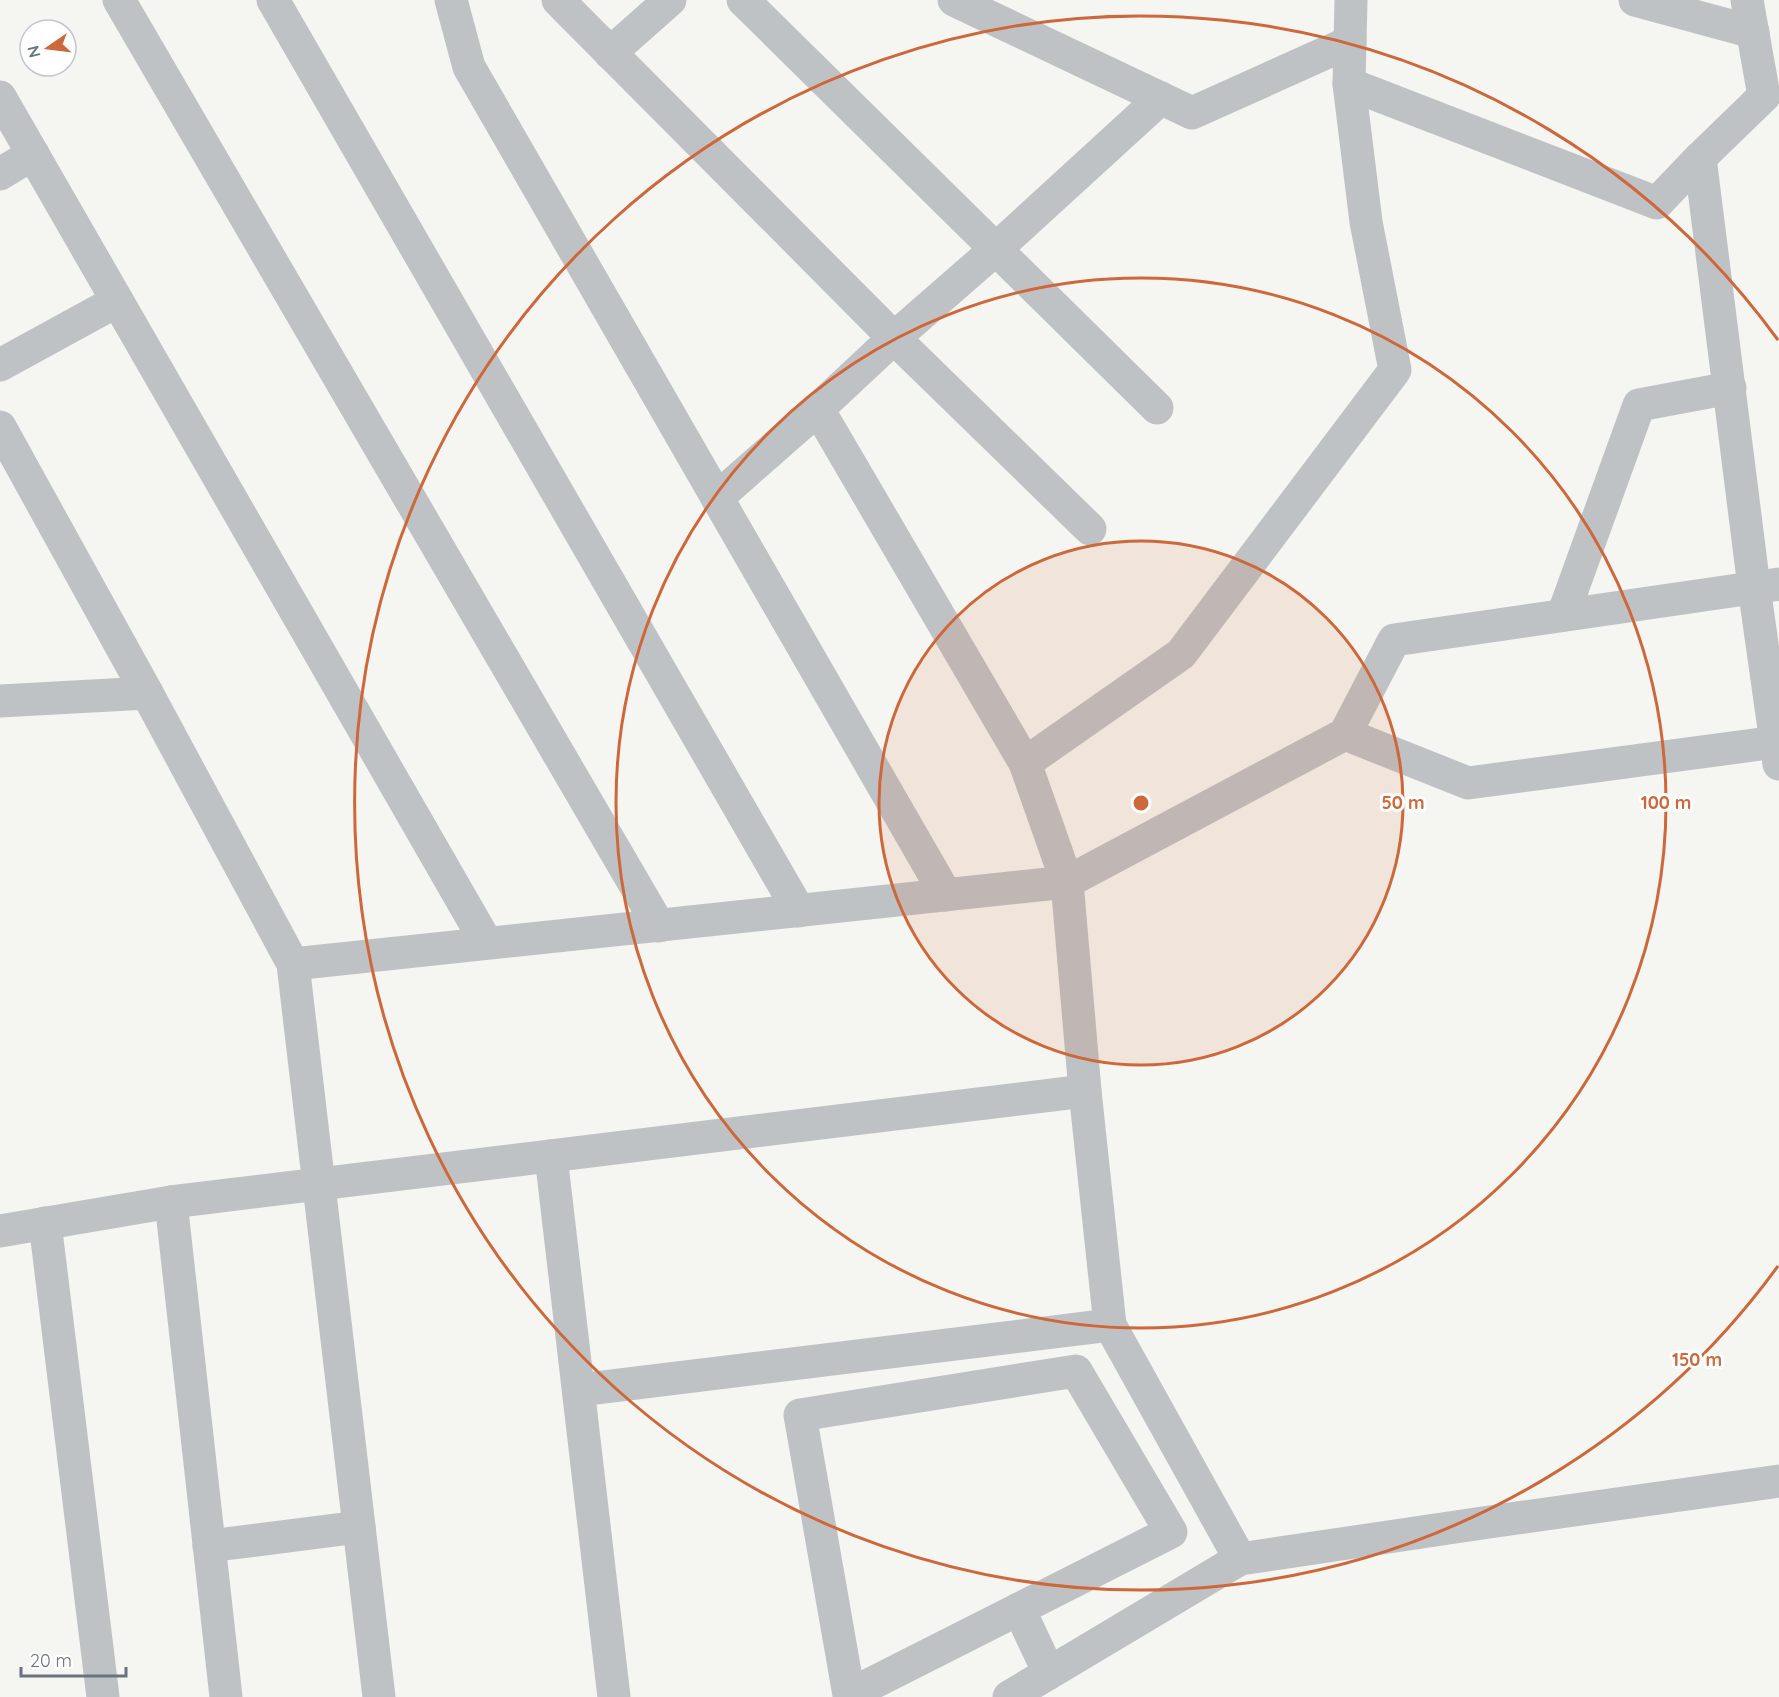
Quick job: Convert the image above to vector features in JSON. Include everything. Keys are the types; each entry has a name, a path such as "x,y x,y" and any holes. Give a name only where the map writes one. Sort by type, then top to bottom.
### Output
{"street":[{"path":"119,0 659,926"},
{"path":"273,0 799,911"},
{"path":"451,0 469,67 946,895"},
{"path":"558,0 894,338 1090,529"},
{"path":"610,53 670,0"},
{"path":"743,0 1157,408"},
{"path":"954,0 1192,113 1350,42"},
{"path":"1025,763 1181,654 1395,370 1366,222 1349,84 1351,0"},
{"path":"1635,0 1753,32"},
{"path":"1349,84 1657,203 1764,96 1748,0"},
{"path":"0,97 486,942"},
{"path":"717,498 1161,98"},
{"path":"0,174 33,154"},
{"path":"1345,734 1468,783 1777,753 1767,586 1730,388 1700,158"},
{"path":"0,365 117,301"},
{"path":"1563,615 1639,405 1730,388"},
{"path":"818,409 1025,763 1067,882 1085,1091 1110,1325 1240,1559"},
{"path":"0,427 293,964 379,1697"},
{"path":"293,964 1067,882 1345,734 1394,640 1767,586"},
{"path":"0,701 147,693"},
{"path":"0,1231 171,1202 1085,1091"},
{"path":"551,1156 614,1697"},
{"path":"171,1202 226,1697"},
{"path":"45,1223 103,1697"},
{"path":"579,1390 1110,1325"},
{"path":"1076,1371 1171,1532 1019,1609 849,1695 800,1415 1076,1371"},
{"path":"1009,1697 1240,1559 1779,1481"},
{"path":"209,1546 359,1527"},
{"path":"1019,1609 1049,1673"}]}
